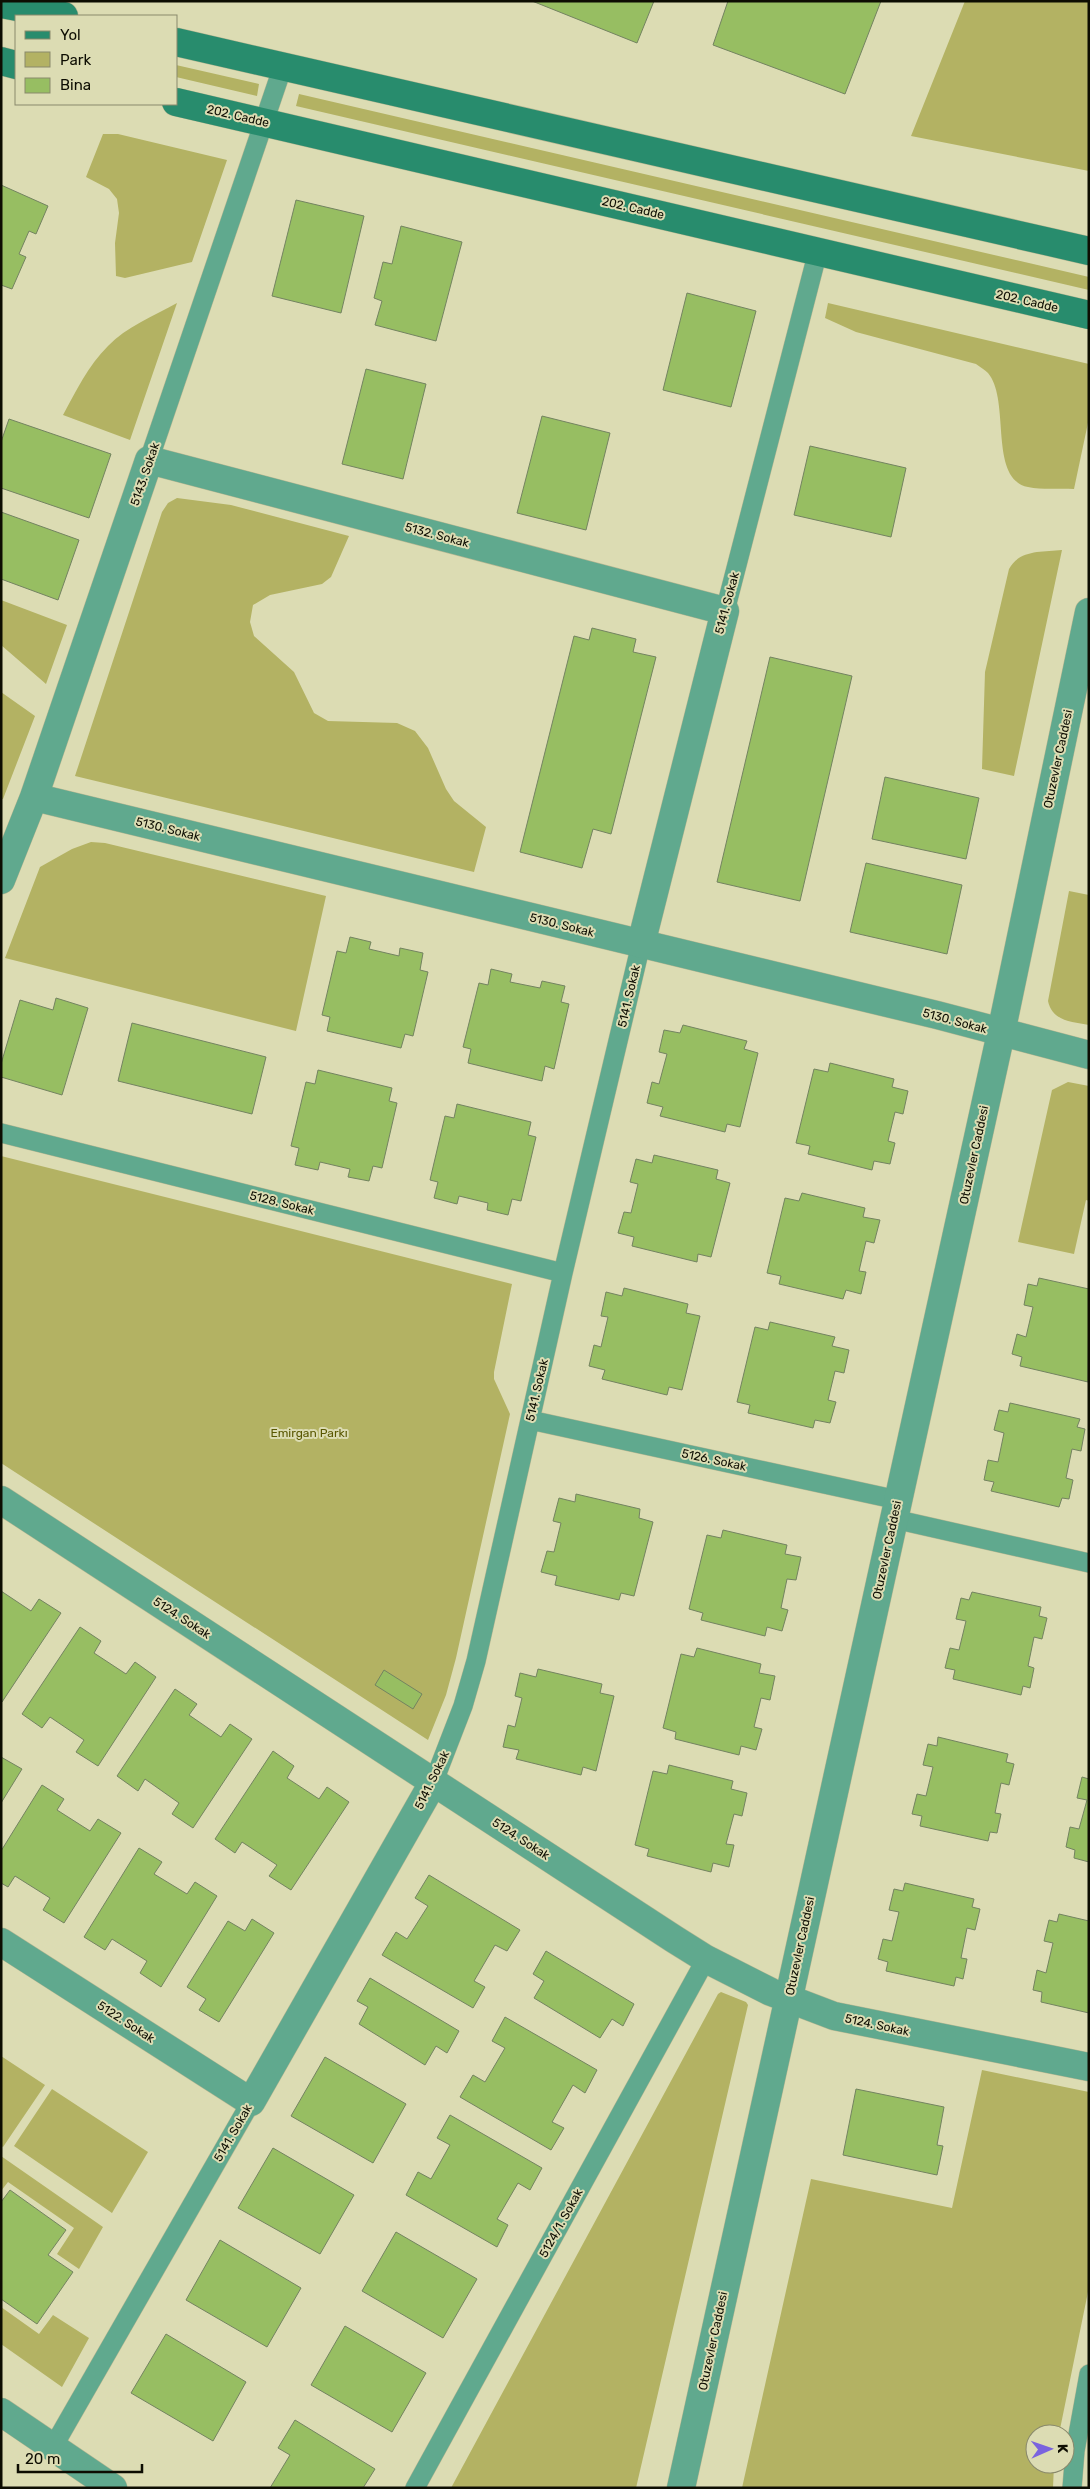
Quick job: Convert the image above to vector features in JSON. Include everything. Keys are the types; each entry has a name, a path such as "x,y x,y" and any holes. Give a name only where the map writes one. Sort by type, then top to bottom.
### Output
{"main road":[{"path":"1,4 59,15"},
{"path":"178,42 1089,251"},
{"path":"1,61 15,64"},
{"name":"202. Cadde","path":"178,102 1089,315"}],"street":[{"name":"5132. Sokak","path":"149,460 725,611"},
{"name":"5143. Sokak","path":"1,880 34,797 149,460"},
{"name":"5141. Sokak","path":"641,944 725,611"},
{"name":"Otuzevler Caddesi","path":"680,2488 1001,1033 1089,612"},
{"name":"5130. Sokak","path":"34,797 937,1015 1089,1055"},
{"name":"5124. Sokak","path":"1,1500 706,1959 788,1999 857,2021 1089,2068"},
{"name":"5141. Sokak","path":"250,2102 434,1781"},
{"name":"5122. Sokak","path":"1,1942 250,2102"},
{"path":"1,2412 113,2488"}],"lane":[{"name":"5143. Sokak","path":"149,460 283,66"},
{"name":"5141. Sokak","path":"725,611 818,252"},
{"name":"5141. Sokak","path":"434,1781 463,1706 476,1661 563,1273 641,944"},
{"name":"5128. Sokak","path":"1,1134 563,1273"},
{"name":"5126. Sokak","path":"530,1420 896,1510 1089,1563"},
{"name":"5124/1. Sokak","path":"415,2488 706,1959"},
{"name":"5141. Sokak","path":"53,2448 250,2102"},
{"path":"1072,2488 1075,2451 1089,2374"}],"green space":[{"path":"965,1 1089,1 1089,171 911,136"},
{"path":"178,65 259,84 257,96 178,77"},
{"path":"299,94 1089,277 1089,290 296,106"},
{"path":"103,134 118,134 227,160 192,262 125,278 116,276 115,243 119,213 117,199 109,189 86,177"},
{"path":"177,303 130,440 63,415 88,370 115,339 132,327"},
{"path":"828,303 1089,364 1089,418 1074,489 1033,488 1016,481 1008,470 1004,455 995,385 988,373 976,364 856,332 825,318"},
{"path":"177,498 231,505 349,536 331,577 322,584 270,595 253,605 250,622 254,636 294,672 314,713 328,721 397,723 415,731 428,748 446,789 454,801 486,827 474,872 75,776 162,512 168,503"},
{"path":"1062,550 1014,776 982,769 985,672 1009,569 1013,563 1025,555"},
{"path":"1,600 67,625 46,684 1,645"},
{"path":"1,692 35,716 3,799 1,799"},
{"path":"91,842 105,843 326,896 296,1031 5,958 40,867 72,849"},
{"path":"1069,891 1089,895 1089,1025 1058,1017 1050,1008 1048,1001"},
{"path":"1068,1082 1089,1086 1089,1201 1086,1200 1074,1254 1018,1242 1052,1090"},
{"name":"Emirgan Parkı","path":"1,1156 512,1284 494,1372 494,1379 510,1414 456,1658 446,1695 428,1740 1,1463"},
{"path":"721,1992 746,2002 748,2005 636,2488 451,2488 718,1994"},
{"path":"1,2056 45,2085 3,2147 1,2146"},
{"path":"982,2070 1089,2092 1089,2287 1061,2424 1025,2424 1025,2474 1054,2474 1053,2488 742,2488 811,2179 952,2208"},
{"path":"52,2089 148,2152 112,2213 14,2146"},
{"path":"1,2156 103,2227 79,2269 57,2254 74,2228 8,2182 1,2191"},
{"path":"1,2307 39,2334 53,2315 89,2338 62,2387 1,2344"}],"building":[{"path":"532,1 654,1 637,43"},
{"path":"728,1 881,1 845,94 713,45"},
{"path":"1,185 48,206 36,234 29,231 19,254 26,257 12,289 1,285"},
{"path":"296,200 364,216 341,313 272,296"},
{"path":"401,226 462,242 436,341 375,325 382,301 374,298 383,262 392,264"},
{"path":"687,293 756,311 731,407 663,390"},
{"path":"366,369 426,384 403,479 342,464"},
{"path":"542,416 610,433 586,530 517,513"},
{"path":"9,419 111,454 89,518 1,488 1,442"},
{"path":"810,446 906,468 891,537 794,515"},
{"path":"1,512 79,540 58,600 1,579"},
{"path":"592,628 636,639 633,652 656,657 611,834 593,829 582,868 520,852 574,636 589,640"},
{"path":"770,657 852,676 800,901 717,882"},
{"path":"885,777 979,798 966,859 872,839"},
{"path":"866,863 962,885 947,954 850,932"},
{"path":"350,937 371,942 369,949 399,956 400,948 423,953 420,970 428,972 413,1036 405,1034 401,1048 327,1031 330,1017 322,1015 337,951 346,953"},
{"path":"491,969 512,974 510,982 540,988 542,981 565,986 561,1002 569,1004 554,1069 545,1066 542,1081 468,1063 471,1049 463,1047 479,983 488,985"},
{"path":"56,998 88,1008 62,1095 1,1077 1,1064 20,1000 53,1010"},
{"path":"132,1023 266,1057 252,1114 118,1081"},
{"path":"683,1025 747,1041 744,1049 758,1053 740,1127 727,1124 725,1132 660,1116 663,1107 647,1103 652,1082 659,1084 667,1054 659,1052 664,1030 680,1033"},
{"path":"830,1063 894,1079 892,1087 908,1091 903,1114 895,1112 888,1141 895,1143 890,1164 874,1161 872,1170 808,1154 810,1146 796,1143 814,1069 828,1072"},
{"path":"318,1070 392,1088 389,1101 397,1103 382,1168 373,1166 369,1181 348,1177 350,1169 320,1162 318,1170 295,1165 299,1148 291,1146 306,1082 315,1084"},
{"path":"457,1104 531,1122 528,1135 536,1137 521,1201 512,1199 508,1215 487,1210 488,1203 459,1196 457,1204 434,1198 438,1182 430,1180 445,1116 454,1118"},
{"path":"654,1155 718,1170 716,1179 730,1183 711,1257 698,1254 697,1262 632,1246 634,1237 618,1233 624,1212 631,1213 638,1184 630,1182 636,1159 652,1163"},
{"path":"802,1193 865,1208 863,1217 880,1220 874,1243 866,1241 859,1271 866,1272 861,1294 846,1290 843,1299 779,1284 781,1276 767,1273 785,1198 799,1201"},
{"path":"1039,1278 1089,1289 1088,1382 1020,1366 1022,1357 1012,1354 1017,1334 1026,1337 1033,1307 1024,1305 1028,1284 1037,1286"},
{"path":"624,1288 688,1304 686,1313 700,1316 682,1390 669,1387 667,1395 602,1379 605,1370 589,1366 594,1345 601,1347 608,1317 601,1316 606,1292 622,1296"},
{"path":"770,1322 835,1337 832,1346 849,1350 844,1373 835,1371 828,1400 836,1402 830,1423 815,1420 813,1428 748,1413 750,1405 737,1402 755,1327 768,1330"},
{"path":"1010,1403 1080,1419 1077,1427 1085,1429 1081,1451 1072,1449 1066,1478 1073,1480 1069,1499 1062,1498 1059,1507 991,1491 994,1482 984,1480 988,1460 998,1462 1004,1433 994,1430 999,1410 1008,1412"},
{"path":"576,1494 640,1509 639,1518 653,1522 634,1596 621,1593 619,1600 555,1585 557,1576 541,1572 547,1551 554,1552 561,1523 553,1521 559,1498 575,1502"},
{"path":"723,1530 787,1545 785,1554 801,1557 796,1580 787,1579 781,1608 788,1610 782,1631 767,1627 765,1636 701,1620 703,1613 689,1609 707,1535 721,1538"},
{"path":"1,1591 31,1611 39,1599 61,1613 2,1702"},
{"path":"972,1592 1041,1607 1039,1616 1047,1618 1042,1639 1034,1637 1028,1666 1034,1668 1030,1688 1023,1686 1021,1695 953,1679 955,1670 945,1668 950,1648 959,1650 966,1621 956,1619 961,1598 969,1600"},
{"path":"80,1627 101,1641 94,1653 126,1674 135,1662 156,1677 98,1766 76,1752 84,1740 50,1717 42,1728 22,1714"},
{"path":"697,1648 761,1664 759,1673 775,1676 770,1700 761,1698 754,1727 762,1729 756,1750 741,1746 739,1755 675,1739 676,1732 663,1728 681,1654 694,1657"},
{"path":"538,1669 602,1684 600,1693 614,1696 596,1771 583,1767 581,1775 516,1759 519,1750 503,1747 508,1725 515,1727 522,1698 515,1696 520,1673 536,1677"},
{"path":"384,1670 422,1694 413,1709 375,1685"},
{"path":"175,1689 197,1704 189,1715 221,1737 230,1724 252,1739 193,1828 172,1814 179,1803 145,1779 138,1791 117,1776"},
{"path":"938,1737 1008,1754 1006,1762 1014,1764 1009,1785 1001,1783 995,1813 1001,1814 997,1833 990,1832 988,1841 920,1826 922,1816 912,1814 917,1794 926,1796 933,1767 923,1765 928,1744 937,1746"},
{"path":"273,1751 294,1766 287,1778 319,1799 327,1787 349,1802 291,1890 269,1876 277,1865 242,1842 235,1853 215,1839"},
{"path":"1,1757 22,1769 1,1803"},
{"path":"669,1765 733,1781 731,1789 747,1793 742,1816 734,1814 726,1844 734,1845 729,1867 713,1863 711,1872 647,1856 649,1849 635,1845 653,1771 667,1774"},
{"path":"1082,1777 1089,1779 1089,1862 1074,1858 1075,1850 1066,1847 1070,1827 1079,1829 1087,1800 1077,1798"},
{"path":"42,1785 64,1799 57,1810 90,1831 98,1819 121,1833 64,1923 43,1910 50,1898 15,1876 8,1887 1,1883 1,1851"},
{"path":"139,1848 162,1862 154,1874 187,1894 195,1882 217,1896 161,1987 140,1973 147,1961 112,1939 105,1950 84,1937"},
{"path":"429,1875 520,1930 507,1951 495,1945 474,1981 485,1987 473,2008 382,1955 396,1932 407,1939 428,1906 415,1898"},
{"path":"905,1883 974,1899 972,1907 980,1909 975,1930 967,1928 961,1958 967,1959 963,1979 956,1977 954,1986 886,1971 888,1962 878,1959 883,1939 892,1941 899,1912 889,1910 894,1889 903,1891"},
{"path":"1059,1914 1089,1921 1089,2013 1041,2002 1042,1992 1033,1990 1037,1970 1046,1973 1053,1943 1044,1941 1049,1920 1057,1922"},
{"path":"252,1919 274,1933 219,2022 199,2010 206,1999 187,1987 228,1921 245,1931"},
{"path":"546,1951 634,2004 623,2026 612,2019 600,2038 534,1998 544,1981 533,1974"},
{"path":"370,1978 459,2031 447,2053 436,2046 425,2065 359,2024 368,2007 357,2001"},
{"path":"505,2017 597,2070 585,2093 573,2085 552,2122 564,2128 551,2150 460,2097 473,2075 485,2082 505,2048 492,2041"},
{"path":"325,2057 406,2104 373,2163 291,2116"},
{"path":"856,2089 944,2107 937,2145 943,2146 937,2175 843,2155"},
{"path":"450,2115 542,2168 530,2190 518,2183 497,2219 508,2225 497,2247 406,2195 418,2172 431,2179 450,2145 437,2138"},
{"path":"273,2148 354,2195 320,2254 238,2208"},
{"path":"10,2190 66,2230 48,2255 73,2272 37,2324 1,2299 1,2202"},
{"path":"396,2232 477,2279 443,2338 362,2291"},
{"path":"220,2240 301,2288 267,2347 186,2300"},
{"path":"345,2326 426,2373 392,2432 311,2385"},
{"path":"166,2334 246,2382 213,2441 131,2393"},
{"path":"295,2420 375,2469 363,2488 270,2488 290,2455 278,2448"}]}
